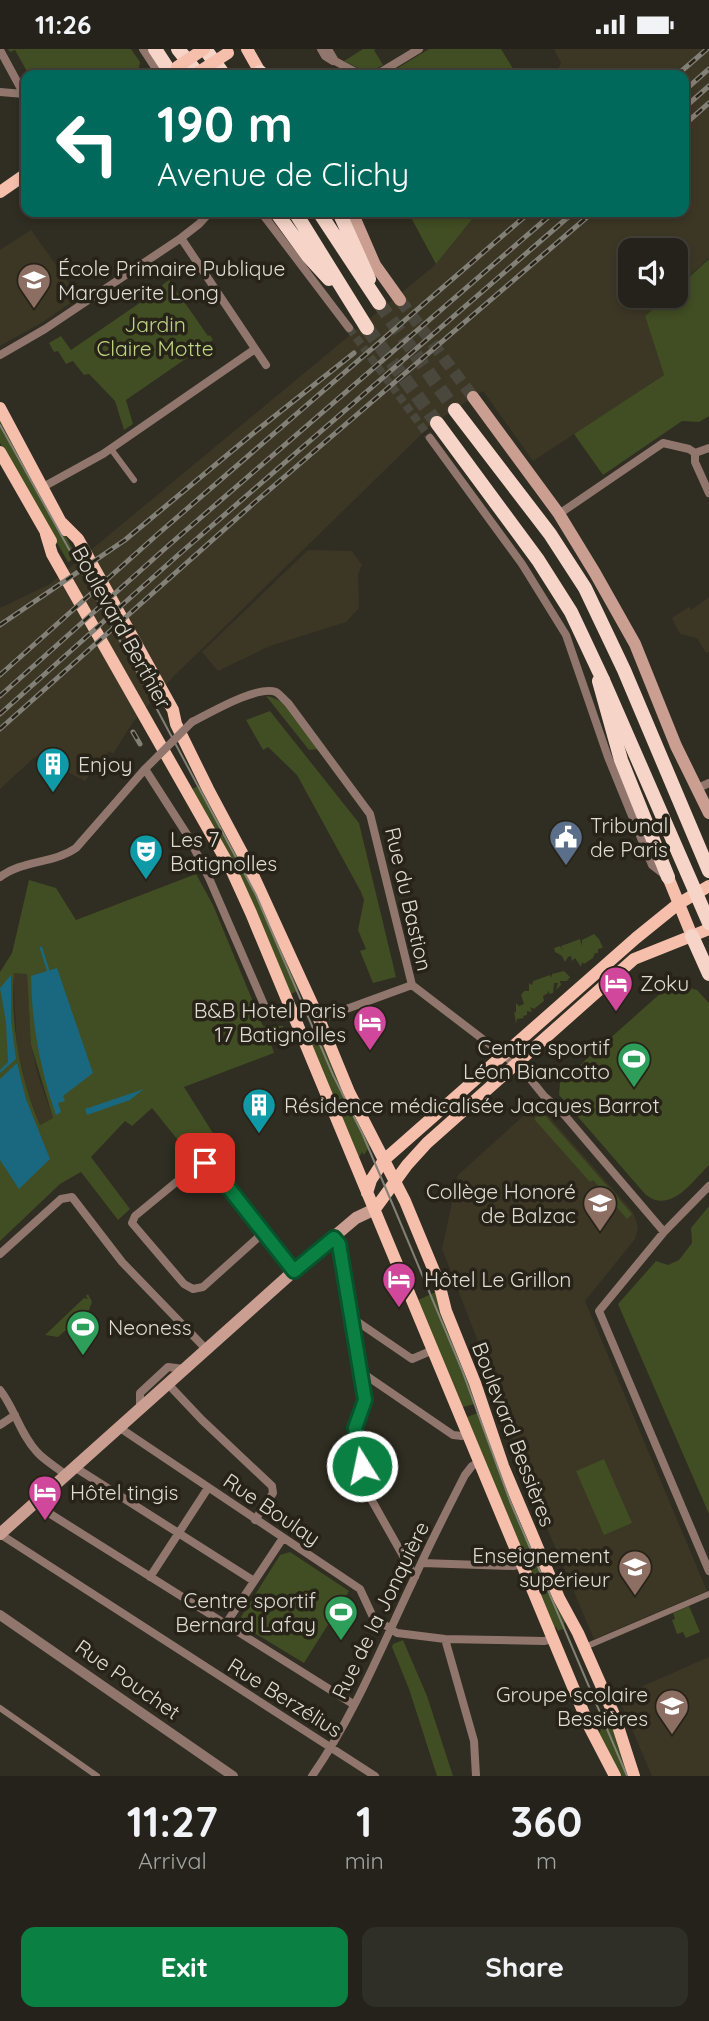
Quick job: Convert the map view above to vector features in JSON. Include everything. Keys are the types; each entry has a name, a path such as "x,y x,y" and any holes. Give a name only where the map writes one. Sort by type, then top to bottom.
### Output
{"highway":[{"path":"155,49 167,70"},
{"path":"178,49 193,70"},
{"path":"204,49 220,70"},
{"path":"280,217 308,256 351,304"},
{"path":"298,217 367,328"},
{"path":"322,217 379,303 341,217"},
{"path":"455,410 554,540 585,588 624,670 709,871"},
{"path":"437,423 538,560 571,612 709,923"},
{"path":"591,653 621,760 667,877"},
{"path":"692,936 709,974"}],"main road":[{"path":"173,70 204,49"},
{"path":"247,49 260,70"},
{"path":"204,70 232,51"},
{"path":"0,192 21,177"},
{"path":"354,217 375,265 400,300"},
{"path":"474,397 559,514 635,644 676,746 703,786 709,813"},
{"name":"Boulevard Berthier","path":"0,408 167,714 176,724 248,864 319,1019 349,1092 395,1182"},
{"name":"Boulevard Berthier","path":"0,452 46,534 58,549 154,721 158,741 230,869 375,1209"},
{"path":"667,877 692,936"},
{"path":"356,1218 371,1180 384,1160 636,938 678,904 709,886"},
{"path":"0,1534 36,1505 294,1271 356,1218 375,1209 427,1143 634,959 709,929"},
{"path":"293,1017 319,1019"},
{"name":"Boulevard Bessières","path":"395,1182 442,1290 446,1311 475,1383 512,1490 559,1598 584,1647 618,1727 634,1776"},
{"name":"Boulevard Bessières","path":"375,1209 594,1736 615,1776"},
{"path":"554,1639 576,1630"}],"street":[{"path":"143,49 166,70"},
{"path":"321,49 325,56 352,70"},
{"path":"328,49 335,61"},
{"path":"384,70 419,49"},
{"path":"0,50 21,89"},
{"path":"0,92 21,95"},
{"path":"0,355 46,330 181,238 205,217"},
{"path":"265,217 349,328"},
{"path":"181,238 266,365"},
{"path":"43,487 111,449 255,349"},
{"path":"430,438 522,564 566,635 608,757 652,865 667,877"},
{"path":"559,514 663,443 690,449 695,453"},
{"path":"695,453 709,448"},
{"path":"111,449 134,480"},
{"path":"695,453 695,462 709,493"},
{"name":"Rue du Bastion","path":"0,877 10,869 62,856 76,848 145,769 193,721 254,692 278,693 370,814 412,985"},
{"path":"145,769 188,836 265,1007 274,1015 293,1017"},
{"path":"319,1019 412,985 523,1070 664,1232"},
{"path":"263,1233 202,1288 192,1289 184,1284 132,1223 135,1216 197,1165 205,1163 213,1168 294,1271"},
{"path":"709,1187 664,1232 600,1311 709,1571"},
{"path":"0,1254 61,1199 72,1197 122,1262 206,1349"},
{"path":"334,1238 339,1244 365,1400 355,1428 366,1490 415,1577"},
{"path":"352,1318 412,1359 433,1350"},
{"path":"140,1409 140,1392 168,1367 184,1369"},
{"path":"361,1372 453,1435 462,1436 468,1433"},
{"path":"168,1384 272,1486 273,1493 255,1520"},
{"path":"0,1390 11,1404 36,1452 254,1581"},
{"path":"0,1425 15,1415"},
{"name":"Rue Boulay","path":"120,1428 360,1589 373,1617 392,1630"},
{"name":"Rue de la Jonquière","path":"312,1776 330,1748 392,1630 466,1475 472,1466 480,1462"},
{"path":"150,1577 208,1488"},
{"path":"36,1505 354,1704"},
{"name":"Rue Berzélius","path":"0,1534 375,1776"},
{"path":"225,1625 283,1538"},
{"path":"422,1563 523,1564"},
{"path":"584,1647 709,1594"},
{"name":"Rue Pouchet","path":"0,1615 233,1776"},
{"path":"392,1630 397,1633 444,1639 554,1639"},
{"path":"444,1639 474,1741 476,1776"},
{"path":"0,1708 97,1776"}],"shaded area":[{"path":"554,49 709,49 709,258 688,277 688,238 618,238 618,308 654,308 645,316 664,375 533,461 483,391 432,424 174,676 133,722 113,754 109,751 85,781 36,756 0,789 0,608 50,584 434,266 474,217 689,217 689,70 558,70 561,63"},
{"path":"31,230 79,297 43,322 0,346 0,250"},
{"path":"308,550 352,551 362,565 358,574 359,608 346,622 270,646 218,671 202,652"},
{"path":"709,597 709,652 706,653 697,638 680,634 672,618 689,607 691,610"},
{"path":"13,973 27,973 31,1045 38,1076 53,1118 40,1125 27,1089 17,1047"},
{"path":"531,1109 543,1110 633,1212 638,1227 635,1239 585,1301 707,1591 594,1639 530,1488 485,1359 442,1249 458,1175"},
{"name":"Groupe scolaire Bessières","path":"709,1657 709,1776 652,1776 618,1697"}],"green space":[{"path":"8,49 131,49 140,62 139,70 26,70 15,50 10,52"},
{"path":"363,49 376,49 374,50 383,65 374,70 362,70 344,61"},
{"path":"429,49 501,49 514,70 394,70"},
{"path":"411,217 474,217 436,264"},
{"path":"709,259 709,416 699,422 682,421 603,475 574,434 664,375 645,316 654,308 688,308 688,278"},
{"name":"Jardin Claire Motte","path":"169,280 213,340 126,400 133,424 124,430 115,401 89,374 84,375 73,361 66,364 49,343 61,336 71,350 163,287"},
{"path":"0,417 77,557 68,562 0,443"},
{"path":"266,696 274,698 289,709 318,749 309,750"},
{"path":"270,711 359,823 396,977 373,983 360,951 366,949 358,930 364,900 361,892 297,775 268,747 263,750 246,720"},
{"path":"201,785 259,895 299,990 291,994 192,789"},
{"path":"196,874 213,905 263,1026 283,1026 286,1034 271,1044 274,1053 184,1087 216,1138 194,1160 152,1108 132,1126 125,1121 91,1157 130,1209 118,1220 81,1172 60,1184 0,1241 0,972 12,953 29,880 56,888 76,920","holes":["14,973 27,974 31,1045 53,1118 40,1125 27,1089 15,1031"]},
{"path":"594,934 603,948 598,949 598,953 584,964 582,962 581,967 575,958 572,961 571,956 568,957 565,962 562,956 555,952 554,948 560,946 563,951 561,946 580,939 582,946 582,940"},
{"path":"564,971 570,977 567,981 560,981 561,985 556,990 558,983 554,983 553,993 550,994 547,990 548,993 543,996 544,1001 534,1009 530,1007 532,1012 527,1011 527,1015 517,1019 516,1024 516,1003 519,1006 524,1004 521,995 524,991 529,991 529,983 532,985 533,981 550,975 551,978 552,974"},
{"name":"Centre sportif Léon Biancotto","path":"672,983 697,990 709,1003 709,1165 680,1194 663,1201 645,1194 559,1095 560,1083"},
{"path":"319,1035 371,1144 358,1159 308,1040"},
{"path":"542,1112 632,1214 627,1219 534,1119"},
{"path":"709,1206 709,1514 618,1304 656,1261 668,1265 679,1260 692,1243 691,1228"},
{"path":"438,1291 471,1383 475,1404 463,1407 418,1300"},
{"path":"88,1294 92,1302 89,1310 58,1337 45,1335 84,1298 88,1299"},
{"path":"480,1412 566,1622 565,1628 558,1631 554,1628 467,1417"},
{"path":"604,1459 632,1523 604,1535 576,1471"},
{"path":"290,1552 349,1591 304,1663 243,1626 241,1617 280,1555"},
{"path":"689,1606 700,1632 686,1638 683,1632 677,1634 672,1620 675,1619 673,1613"},
{"path":"403,1640 427,1696 453,1776 437,1776 409,1689 392,1647"},
{"path":"606,1724 608,1728 613,1726 630,1776 619,1776 597,1733 601,1731 599,1726"}],"water":[{"path":"57,968 93,1073 63,1096 65,1101 58,1103 61,1112 56,1115 38,1047 31,976"},
{"path":"11,975 11,1020 16,1059 0,1073 8,1062 6,1022 0,988"},
{"path":"17,1063 26,1099 50,1159 19,1189 0,1160 0,1079"},
{"path":"144,1089 130,1100 87,1115 85,1109"}],"waterway":[{"path":"41,948 48,970"}],"tunnel":[{"path":"400,300 473,397"},
{"path":"379,303 455,410"},
{"path":"349,328 430,438"},
{"path":"367,328 437,423"}],"tram line":[{"path":"0,425 134,666 256,895 333,1075 362,1133 395,1210 462,1370 510,1501 627,1776"}],"railway":[{"path":"683,70 707,49"},
{"path":"689,87 709,69"},
{"path":"689,104 709,86"},
{"path":"689,121 709,103"},
{"path":"0,675 159,533 524,217"},
{"path":"0,696 169,545 548,217"},
{"path":"0,714 177,556 568,217"},
{"path":"0,729 254,503 587,217"},
{"path":"0,625 125,540 354,353"},
{"path":"133,732 140,744"}],"place":[{"name":"École Primaire Publique Marguerite Long","path":"34,310"},
{"name":"Enjoy","path":"53,794"},
{"name":"Tribunal de Paris","path":"566,867"},
{"name":"Les 7 Batignolles","path":"146,881"},
{"name":"Zoku","path":"616,1013"},
{"name":"B&B Hotel Paris 17 Batignolles","path":"370,1052"},
{"name":"Centre sportif Léon Biancotto","path":"634,1089"},
{"name":"Résidence médicalisée Jacques Barrot","path":"259,1135"},
{"name":"Collège Honoré de Balzac","path":"600,1233"},
{"name":"Hôtel Le Grillon","path":"399,1309"},
{"name":"Neoness","path":"83,1357"},
{"name":"Hôtel tingis","path":"45,1522"},
{"name":"Enseignement supérieur","path":"635,1597"},
{"name":"Centre sportif Bernard Lafay","path":"341,1642"},
{"name":"Groupe scolaire Bessières","path":"672,1736"}],"route":[{"path":"205,1163 213,1168 294,1271 334,1238 339,1244 365,1400 355,1428 362,1466"}]}
